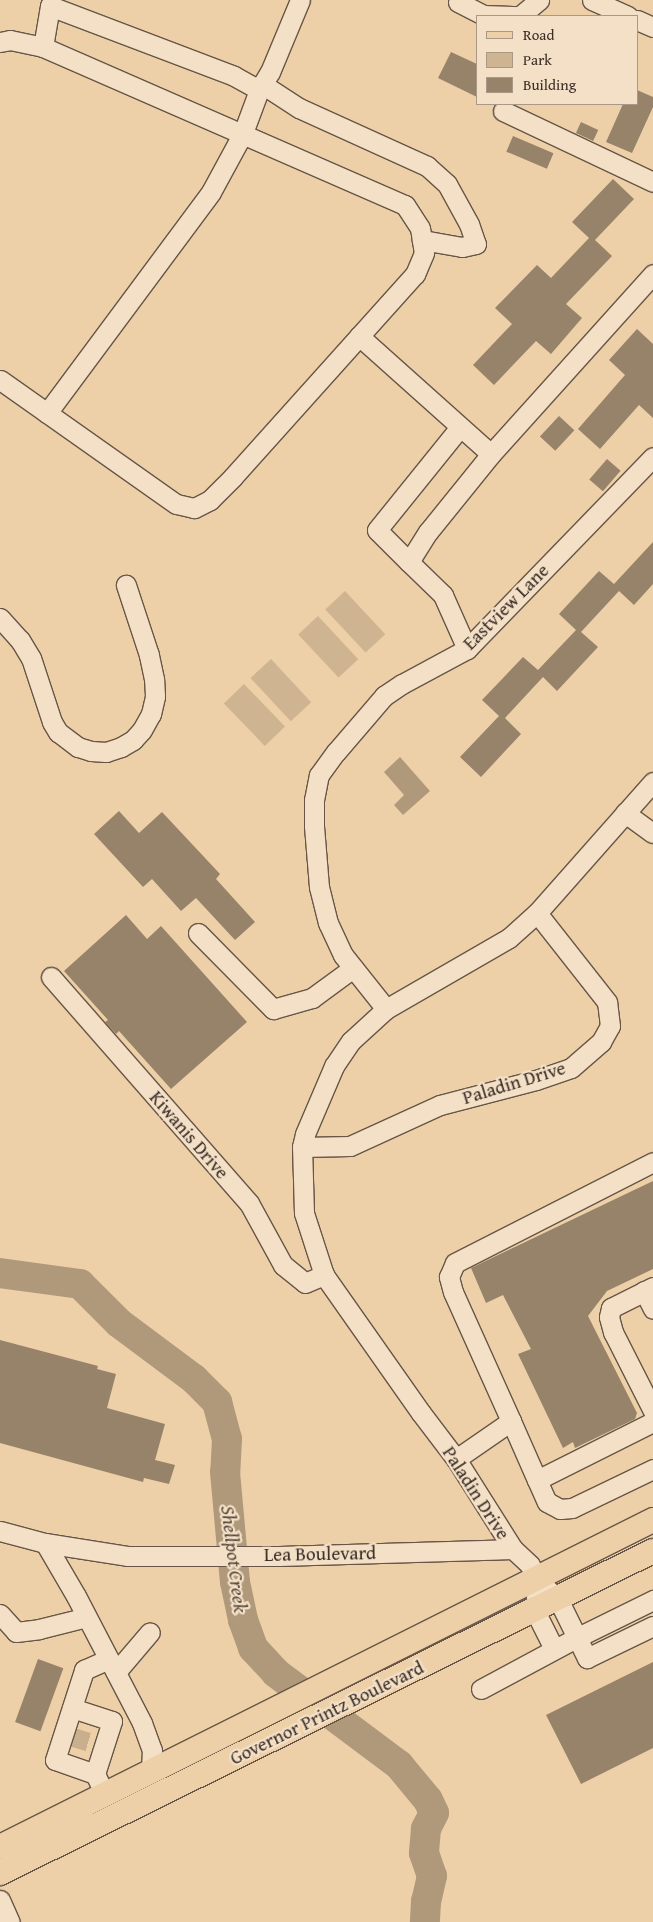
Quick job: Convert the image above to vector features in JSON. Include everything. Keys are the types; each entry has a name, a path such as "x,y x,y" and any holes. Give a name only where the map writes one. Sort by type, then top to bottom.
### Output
{"main road":[{"name":"Governor Printz Boulevard","path":"0,1847 653,1520"},
{"name":"Governor Printz Boulevard","path":"0,1873 535,1611 653,1551"},
{"path":"115,1817 138,1791 151,1771"}],"street":[{"path":"47,413 211,192 243,133 260,87 270,72 300,0"},
{"path":"521,15 539,0"},
{"path":"592,0 626,15"},
{"path":"458,2 483,15"},
{"path":"44,46 50,6 260,87 299,108 427,166 447,184 469,224 476,244 462,247 422,240"},
{"path":"638,20 653,27"},
{"path":"0,42 10,40 44,46 190,112 243,133 405,205 420,228 424,253 415,274 227,482 210,500 194,508 176,504 0,380"},
{"path":"502,111 653,182"},
{"path":"409,562 428,532 491,454 653,274"},
{"path":"359,336 491,454"},
{"path":"460,427 377,530 443,595 467,649"},
{"name":"Eastview Lane","path":"386,1009 343,955 331,933 319,887 314,826 314,800 319,775 384,696 402,684 467,649 653,457"},
{"path":"0,618 20,640 31,658 52,722 58,732 78,747 91,751 106,752 121,747 133,740 142,730 151,714 155,696 149,655 126,585"},
{"name":"Paladin Drive","path":"513,1549 456,1459 421,1414 324,1275 304,1213 302,1147 334,1066 351,1041 386,1009 508,938 537,913 653,782"},
{"path":"625,812 653,833"},
{"name":"Paladin Drive","path":"302,1147 350,1146 440,1105 528,1082 571,1068 602,1042 610,1026 608,1002 537,913"},
{"path":"198,933 273,1009 312,998 353,968"},
{"name":"Kiwanis Drive","path":"51,977 249,1203 283,1264 305,1283 324,1275"},
{"path":"653,1162 455,1263 449,1277 453,1292 547,1502 560,1509 572,1508 653,1469"},
{"path":"653,1308 649,1289 611,1308 609,1317 613,1332 653,1412"},
{"path":"456,1459 511,1421"},
{"path":"537,1480 653,1422"},
{"name":"Lea Boulevard","path":"0,1531 44,1543 127,1556 279,1556 513,1549"},
{"path":"44,1543 87,1617 135,1709 152,1750 151,1771"},
{"path":"513,1549 530,1565 536,1578 558,1599 587,1658 653,1626"},
{"path":"536,1578 535,1611 554,1649"},
{"path":"481,1688 653,1600"},
{"path":"0,1614 16,1632 39,1629 87,1617"},
{"path":"95,1774 55,1760 67,1735 72,1708 84,1670 112,1665 150,1632"},
{"path":"72,1708 112,1721"},
{"path":"104,1795 95,1774 101,1746 112,1721 135,1709"},
{"path":"0,1900 10,1922"}],"green space":[{"path":"345,591 385,634 365,653 325,609"},
{"path":"318,616 358,659 338,678 298,634"},
{"path":"271,659 311,702 291,721 251,678"},
{"path":"244,684 285,726 265,746 224,703"}],"shaded area":[{"path":"400,757 430,791 403,815 394,805 404,795 384,772"}],"building":[{"path":"451,52 476,64 476,97 438,78"},
{"path":"638,90 653,97 653,107 632,153 606,142 623,105 638,105"},
{"path":"581,122 598,130 593,141 576,133"},
{"path":"513,136 554,153 547,169 506,152"},
{"path":"613,179 634,199 595,240 612,256 566,304 582,318 551,354 536,341 494,385 473,365 512,324 495,308 537,265 551,278 589,238 572,222"},
{"path":"637,329 653,344 653,418 639,405 600,449 578,429 625,375 609,360"},
{"path":"559,416 574,430 555,451 540,436"},
{"path":"607,459 621,471 603,491 589,479"},
{"path":"653,542 653,584 634,605 619,591 581,632 598,647 557,691 543,677 505,718 521,734 481,777 460,757 499,716 482,700 523,657 538,670 576,630 559,614 599,571 614,584"},
{"path":"119,811 139,833 162,812 220,874 216,879 255,922 235,940 196,898 181,911 152,879 143,887 94,834"},
{"path":"126,915 147,939 161,926 247,1022 171,1089 119,1031 116,1034 105,1022 108,1020 64,971"},
{"path":"653,1181 653,1269 607,1291 588,1316 637,1413 635,1419 575,1448 573,1442 563,1448 518,1354 531,1349 503,1295 486,1303 471,1268"},
{"path":"0,1340 98,1366 97,1369 116,1374 107,1408 165,1424 155,1460 175,1465 169,1484 144,1478 143,1482 0,1443"},
{"path":"38,1659 63,1668 40,1731 15,1722"},
{"path":"653,1662 653,1748 581,1784 546,1715"}],"waterway":[{"name":"Shellpot Creek","path":"0,1273 80,1284 119,1323 194,1379 217,1402 227,1439 225,1472 235,1582 243,1620 253,1648 276,1673 399,1765 428,1800 434,1813 426,1829 424,1853 432,1876 426,1901 425,1922"}],"tunnel":[{"path":"70,1736 99,1745"}]}
